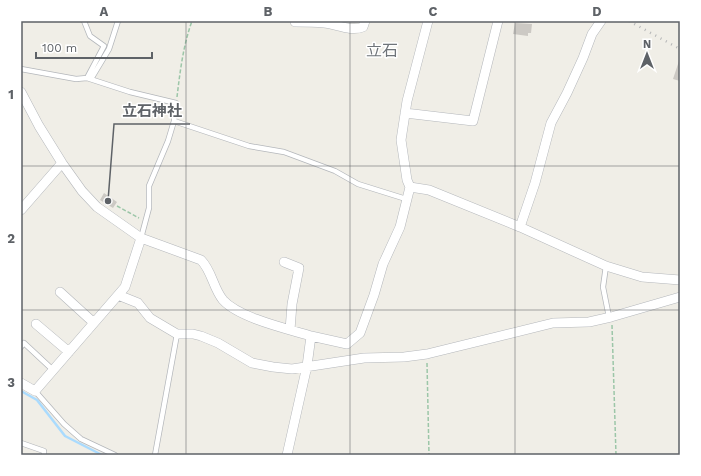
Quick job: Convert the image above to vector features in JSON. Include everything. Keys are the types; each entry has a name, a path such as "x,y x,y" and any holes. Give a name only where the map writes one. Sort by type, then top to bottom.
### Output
{"street":[{"path":"293,22 325,23 346,28 359,29 364,27 365,21"},
{"path":"21,92 39,126 62,163 82,192 97,207 141,238 201,260 207,266 216,290 224,301 236,310 272,325 347,344 360,333 383,264 400,227 410,187 407,180 401,140 407,101 425,21"},
{"path":"405,114 474,121 498,21"},
{"path":"520,227 535,183 551,123 567,94 592,34 601,21"},
{"path":"21,210 62,163"},
{"path":"410,187 429,190 520,227 606,266 642,276 680,280"},
{"path":"21,383 35,391 125,287 141,238"},
{"path":"284,262 299,268 292,304 290,330"},
{"path":"60,292 94,323"},
{"path":"118,295 138,303 150,318 177,334 192,334 201,336 218,343 252,363 292,369 364,358 404,357 427,354 553,323 589,322 680,297"},
{"path":"36,324 69,352"},
{"path":"288,455 307,366 311,336"}],"lane":[{"path":"84,21 90,36 104,46 89,78"},
{"path":"89,78 109,49 118,21"},
{"path":"21,69 76,79 89,78 130,92 176,103 174,121 168,141 149,186 149,208 141,238"},
{"path":"174,121 249,146 284,152 335,171 358,184 406,199"},
{"path":"606,266 603,287 610,317"},
{"path":"155,455 177,334"},
{"path":"21,347 24,343 53,370"},
{"path":"35,391 64,424 80,439 115,455"},
{"path":"21,443 44,451 44,455"}],"path":[{"path":"176,103 181,62 192,21"},
{"path":"117,206 145,222"},
{"path":"610,317 616,455"},
{"path":"427,354 429,455"}],"building":[{"path":"515,23 532,24 531,33 528,33 528,36 513,34"},
{"path":"680,61 680,81 673,79"},
{"path":"104,193 117,202 113,208 100,200"}],"waterway":[{"path":"21,391 37,400 65,436 102,455"}],"railway":[{"path":"629,21 680,49"}],"place":[{"name":"立石神社","path":"108,201"}],"district":[{"name":"立石","path":"382,50"}]}
